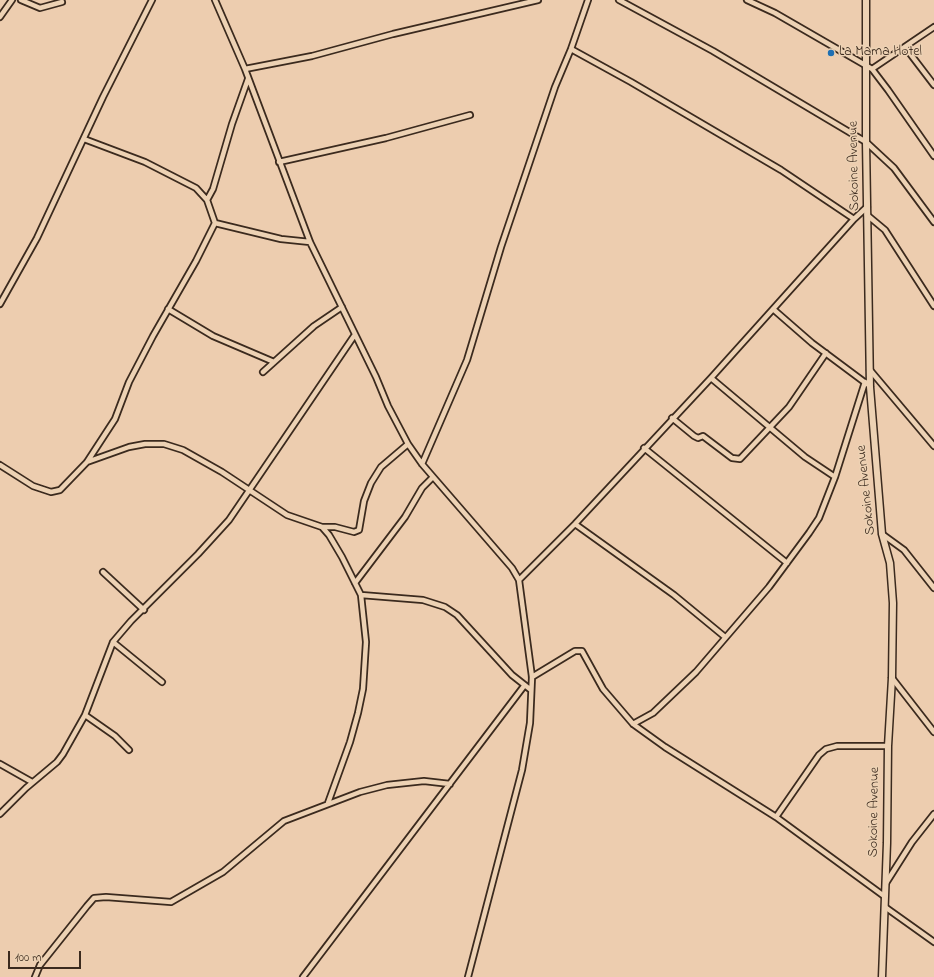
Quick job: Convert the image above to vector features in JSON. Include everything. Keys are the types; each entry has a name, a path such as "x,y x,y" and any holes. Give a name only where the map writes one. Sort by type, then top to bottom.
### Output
{"street":[{"path":"0,17 12,0"},
{"path":"21,0 40,8 62,2"},
{"path":"0,304 37,238 103,97 152,0"},
{"path":"215,0 245,69 310,242 342,307 354,336 408,444 422,464 508,563 519,580 532,676 530,723 522,770 468,977"},
{"path":"245,69 312,56 393,34 538,0"},
{"path":"422,464 466,360 500,247 555,87 571,49 588,0"},
{"path":"619,0 713,51 866,142 894,168 934,222"},
{"path":"746,0 774,13 866,64 872,69 888,90 934,156"},
{"name":"Sokoine Avenue","path":"866,0 866,142 870,370 868,384 882,534 890,563 892,582 892,678 888,746 886,883 884,896 885,907 882,977"},
{"path":"872,69 934,27"},
{"path":"904,47 934,85"},
{"path":"571,49 631,82 781,170 854,219"},
{"path":"207,200 215,183 232,124 248,78"},
{"path":"279,162 386,138 470,115"},
{"path":"0,466 33,486 51,492 60,490 87,462 115,419 129,382 168,309 196,261 215,223 207,200 196,188 180,178 84,139"},
{"path":"519,580 575,524 644,448 711,378 854,219 867,207"},
{"path":"867,215 886,230 934,306"},
{"path":"215,223 281,239 310,242"},
{"path":"263,372 314,326 342,307"},
{"path":"168,309 213,336 274,362"},
{"path":"633,724 653,713 696,672 769,587 819,518 868,384 826,353 773,309"},
{"path":"0,814 32,782 57,762 85,715 113,642 131,621 144,610 214,538 229,520 354,336"},
{"path":"672,418 694,436 706,438 736,460 743,457 789,407 826,353"},
{"path":"870,370 934,446"},
{"path":"711,378 769,429 805,458 835,477"},
{"path":"87,462 129,447 155,443 164,444 183,450 287,515 322,527 335,527 354,532 359,530 364,501 371,483 381,467 408,444"},
{"path":"644,448 787,563"},
{"path":"355,583 405,517 422,488 433,477"},
{"path":"575,524 674,595 726,637"},
{"path":"322,527 336,546 361,596 366,642 363,688 350,742 328,803"},
{"path":"882,534 904,550 934,588"},
{"path":"103,572 144,610"},
{"path":"361,596 423,600 445,606 457,615 524,686 531,690"},
{"path":"113,642 162,682"},
{"path":"532,676 575,651 582,651 603,689 633,724 776,818 884,896"},
{"path":"892,678 934,732"},
{"path":"303,977 524,686"},
{"path":"85,715 115,736 129,750"},
{"path":"776,818 810,768 826,749 837,746 888,746"},
{"path":"0,764 32,782"},
{"path":"35,977 40,965 94,898 106,897 171,902 223,872 284,821 328,803 387,785 424,781 450,784"},
{"path":"886,883 912,842 934,814"},
{"path":"885,907 934,942"}],"place":[{"name":"La Mama Hotel","path":"831,53"}]}
